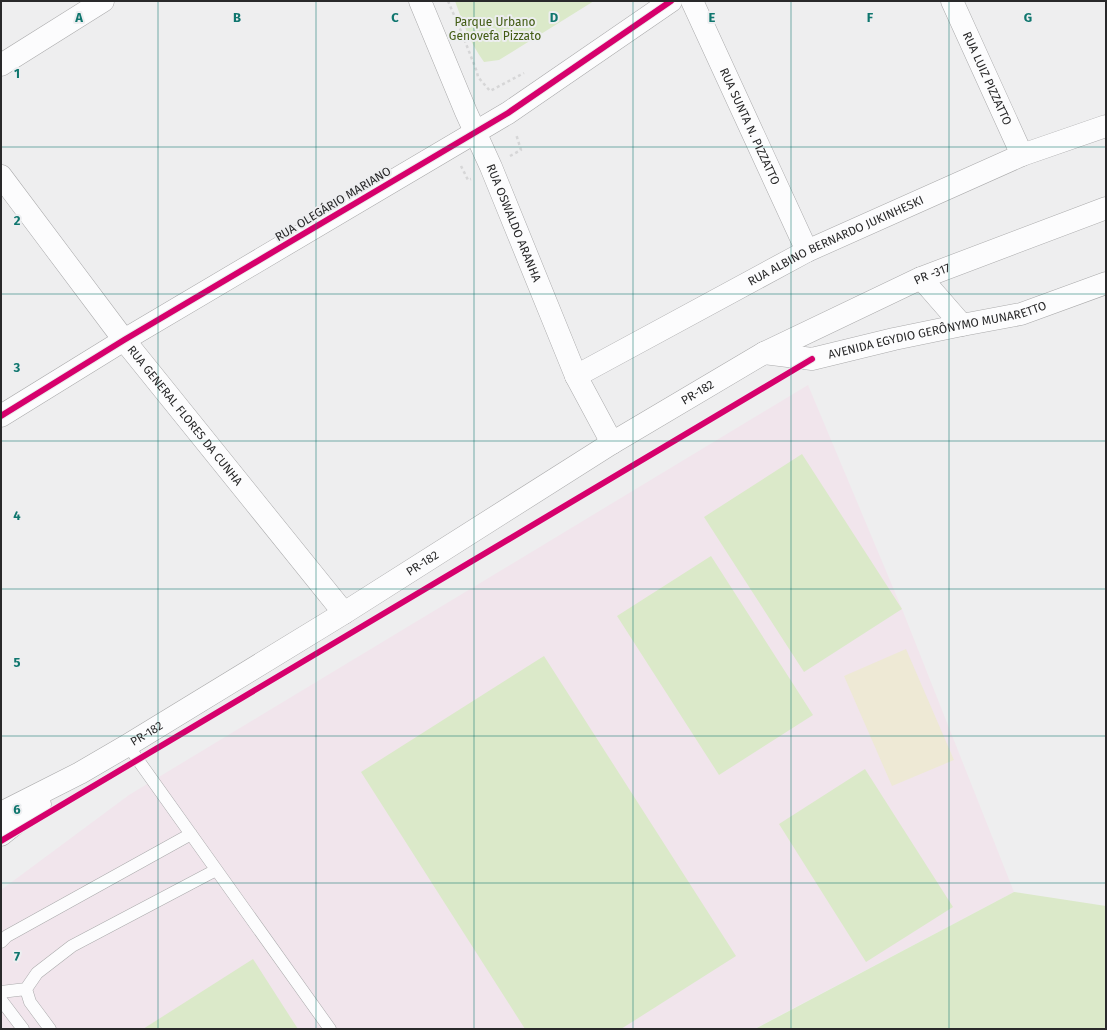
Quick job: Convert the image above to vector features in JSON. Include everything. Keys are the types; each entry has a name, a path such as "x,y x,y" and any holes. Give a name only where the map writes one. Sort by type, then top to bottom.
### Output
{"street":[{"path":"1,65 103,1"},
{"name":"RUA OSWALDO ARANHA","path":"420,1 494,175 576,376 612,443"},
{"name":"RUA OLEGÁRIO MARIANO","path":"1,416 124,340 508,113 671,1"},
{"name":"RUA SUNTA N. PIZZATTO","path":"692,1 807,251"},
{"name":"RUA LUIZ PIZZATTO","path":"952,1 1022,155"},
{"name":"RUA ALBINO BERNARDO JUKINHESKI","path":"576,376 807,251 1022,155 1106,126"},
{"name":"RUA GENERAL FLORES DA CUNHA","path":"1,176 124,340 344,613"},
{"name":"PR -317","path":"764,353 921,278 1106,208"},
{"path":"921,278 962,325"},
{"name":"AVENIDA EGYDIO GERÔNYMO MUNARETTO","path":"764,353 812,359 894,339 1021,314 1106,283"},
{"name":"PR-182","path":"1,813 80,773 128,745 344,613 612,443 764,353"},
{"name":"PR-182","path":"1,835 80,773"}],"lane":[{"path":"128,745 330,1029"},
{"path":"1,942 7,936 191,834"},
{"path":"26,989 37,972 72,946 216,870"},
{"path":"1,992 26,989"},
{"path":"26,989 30,1002 50,1029"},
{"path":"1,1000 23,1029"}],"path":[{"path":"448,1 478,77 490,91 527,71"}],"shaded area":[{"path":"808,385 902,609 1014,892 754,1029 1,1029 1,890 129,795"}],"green space":[{"name":"Parque Urbano Genovefa Pizzato","path":"455,1 594,1 499,60 484,62 471,40"},
{"path":"802,454 902,609 804,672 704,517"},
{"path":"711,556 813,715 719,775 617,616"},
{"path":"544,656 736,956 621,1029 525,1029 361,772"},
{"path":"865,769 953,907 866,962 779,824"},
{"path":"1014,892 1106,906 1106,1029 755,1029"},
{"path":"253,959 298,1029 143,1029"}],"sand":[{"path":"906,649 954,760 892,786 844,676"}],"cycle path":[{"path":"1,416 124,340 508,113 671,1"},
{"path":"1,841 812,359"}]}
